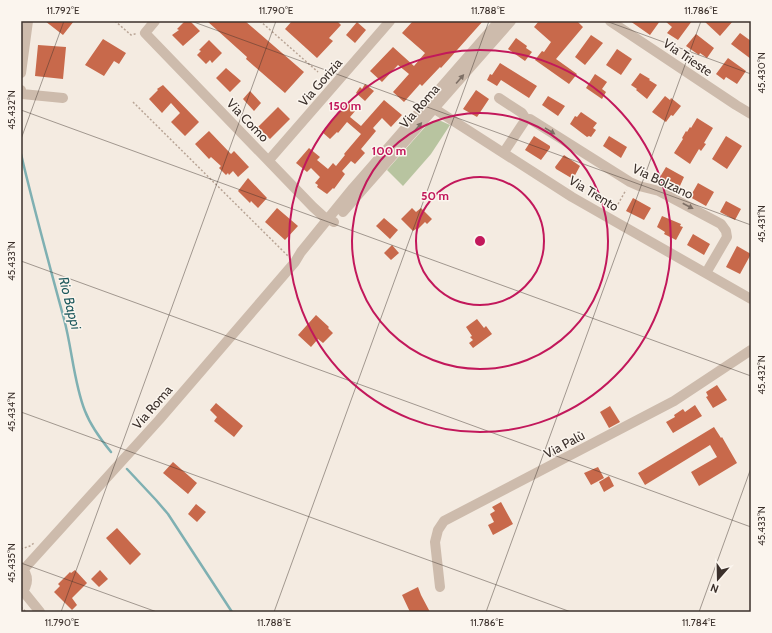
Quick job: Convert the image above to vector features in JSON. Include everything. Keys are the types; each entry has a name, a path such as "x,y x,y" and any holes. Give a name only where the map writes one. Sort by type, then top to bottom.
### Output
{"street":[{"path":"21,73 28,21"},
{"path":"140,33 155,21"},
{"name":"Via Roma","path":"22,592 26,587 28,578 22,568 159,420 297,261 301,252 331,221 431,105 499,21"},
{"name":"Via Roma","path":"431,105 511,21"},
{"name":"Via Trieste","path":"610,21 751,114"},
{"name":"Via Gorizia","path":"269,160 388,22"},
{"name":"Via Como","path":"140,33 269,160 313,207 331,221"},
{"path":"21,90 22,94 63,98"},
{"name":"Via Bolzano","path":"499,98 522,113 526,119 530,119 630,182 659,191 721,224 726,231 727,237 706,273"},
{"name":"Via Trento","path":"431,105 572,197 751,299"},
{"path":"504,152 526,119"},
{"name":"Via Palù","path":"440,587 435,542 438,530 444,521 674,402 751,350"},
{"path":"22,592 40,612"}],"path":[{"path":"115,21 132,35 140,33"},
{"path":"260,21 318,72"},
{"path":"133,102 196,165 297,261"},
{"path":"612,215 628,185"},
{"path":"21,607 26,612"}],"green space":[{"path":"434,121 441,121 450,125 431,154 403,186 387,170 426,126"}],"building":[{"path":"45,21 74,21 63,35"},
{"path":"185,21 190,21 200,31 183,46 172,35 179,30 177,29"},
{"path":"207,21 245,21 304,72 285,93 246,59 247,57"},
{"path":"292,21 337,21 341,25 329,38 333,41 317,58 285,29"},
{"path":"413,21 483,21 441,68 440,67 422,86 420,84 404,102 393,92 409,74 398,65 382,82 370,71 393,47 414,66 425,53 402,33"},
{"path":"539,21 577,21 583,27 556,59 577,74 569,84 535,60 542,51 544,52 551,42 534,27"},
{"path":"630,21 660,21 650,35"},
{"path":"665,21 692,21 678,40 667,33 672,27"},
{"path":"704,21 733,21 720,36"},
{"path":"357,22 366,30 355,43 346,35"},
{"path":"740,33 751,41 751,59 731,44"},
{"path":"696,34 714,48 707,58 700,53 699,55 686,46"},
{"path":"591,35 603,43 585,65 575,57"},
{"path":"516,38 527,46 526,48 532,52 525,61 508,49"},
{"path":"103,39 126,53 119,64 114,61 104,76 85,65"},
{"path":"209,40 222,53 212,63 210,60 206,64 197,55 201,51 199,50"},
{"path":"38,45 66,47 63,79 35,76"},
{"path":"617,49 632,59 621,75 606,65"},
{"path":"728,58 746,71 737,84 726,77 724,80 716,74"},
{"path":"500,63 537,86 529,98 501,80 497,86 487,80 490,74 492,75"},
{"path":"226,68 241,81 230,92 216,78"},
{"path":"640,73 657,85 647,99 631,85"},
{"path":"595,74 607,82 602,89 606,92 602,99 586,88"},
{"path":"365,84 374,91 365,101 356,93 360,87 362,89"},
{"path":"163,85 199,122 185,136 171,122 180,113 171,103 162,113 149,99 158,90 157,89"},
{"path":"476,90 489,99 477,117 463,109"},
{"path":"250,91 261,103 254,111 243,99"},
{"path":"548,96 565,106 558,116 542,105"},
{"path":"665,96 670,100 671,98 681,106 666,122 652,112"},
{"path":"384,100 402,115 391,127 382,118 373,128 376,131 361,149 365,153 355,164 351,161 342,171 345,174 334,189 333,188 327,194 317,187 318,185 315,183 320,177 311,168 307,172 296,163 309,148 320,157 317,160 328,169 333,163 336,166 361,134 347,122 338,133 337,132 330,139 322,132 348,103 356,110 350,117 361,126"},
{"path":"278,107 290,119 270,139 258,127"},
{"path":"581,112 597,123 593,128 596,130 591,137 587,137 570,124 575,116 577,117"},
{"path":"697,118 713,128 704,143 706,144 701,151 699,149 690,164 674,153 686,131 687,132 690,127 691,128"},
{"path":"209,131 231,154 234,151 249,167 238,177 233,171 229,175 228,173 226,175 219,168 221,166 211,157 209,159 195,144"},
{"path":"534,136 550,146 541,160 525,150"},
{"path":"609,136 627,147 621,158 603,146"},
{"path":"726,136 742,146 727,169 712,159"},
{"path":"564,155 580,166 573,179 555,167"},
{"path":"666,167 684,177 679,188 660,177"},
{"path":"248,178 267,198 258,208 251,201 250,203 238,191"},
{"path":"698,183 714,192 706,206 690,197"},
{"path":"633,198 651,208 644,220 626,211"},
{"path":"726,201 741,209 735,220 720,212"},
{"path":"277,208 298,226 285,240 265,222"},
{"path":"412,208 416,212 421,208 432,219 427,224 425,222 417,230 416,229 413,231 401,219"},
{"path":"662,216 681,224 680,226 683,227 676,240 664,234 665,232 657,227"},
{"path":"384,218 398,230 390,239 376,226"},
{"path":"693,234 710,244 704,255 687,245"},
{"path":"392,245 399,253 391,260 384,253"},
{"path":"737,246 751,254 740,274 726,267"},
{"path":"316,315 329,327 328,328 333,333 323,343 318,339 311,347 298,335"},
{"path":"477,319 484,328 486,326 492,334 473,348 469,343 473,340 470,337 472,336 466,327"},
{"path":"717,385 727,400 713,408 706,397 708,396 706,392"},
{"path":"216,403 243,426 234,437 214,421 217,417 210,410"},
{"path":"695,405 702,416 673,433 666,422 675,417 674,415 683,409 685,412"},
{"path":"610,406 620,422 609,428 600,412"},
{"path":"714,427 721,438 722,437 737,463 699,486 691,472 717,457 710,445 645,485 638,473"},
{"path":"173,462 197,483 188,494 163,473"},
{"path":"598,467 604,478 591,485 584,473"},
{"path":"609,476 614,486 604,492 599,482"},
{"path":"501,502 513,524 493,535 488,525 494,522 490,514 495,511 492,507"},
{"path":"196,504 206,512 197,522 188,514"},
{"path":"117,528 141,554 130,565 106,538"},
{"path":"75,570 87,583 72,598 77,605 72,610 54,592 60,586 58,584 70,572 71,573"},
{"path":"100,570 108,579 99,587 91,579"},
{"path":"418,587 430,612 410,612 402,595"}],"waterway":[{"name":"Rio Bappi","path":"21,154 67,330 81,400 90,421 100,438 111,452"},
{"name":"Rio Bappi","path":"127,469 168,514 232,612"}]}
